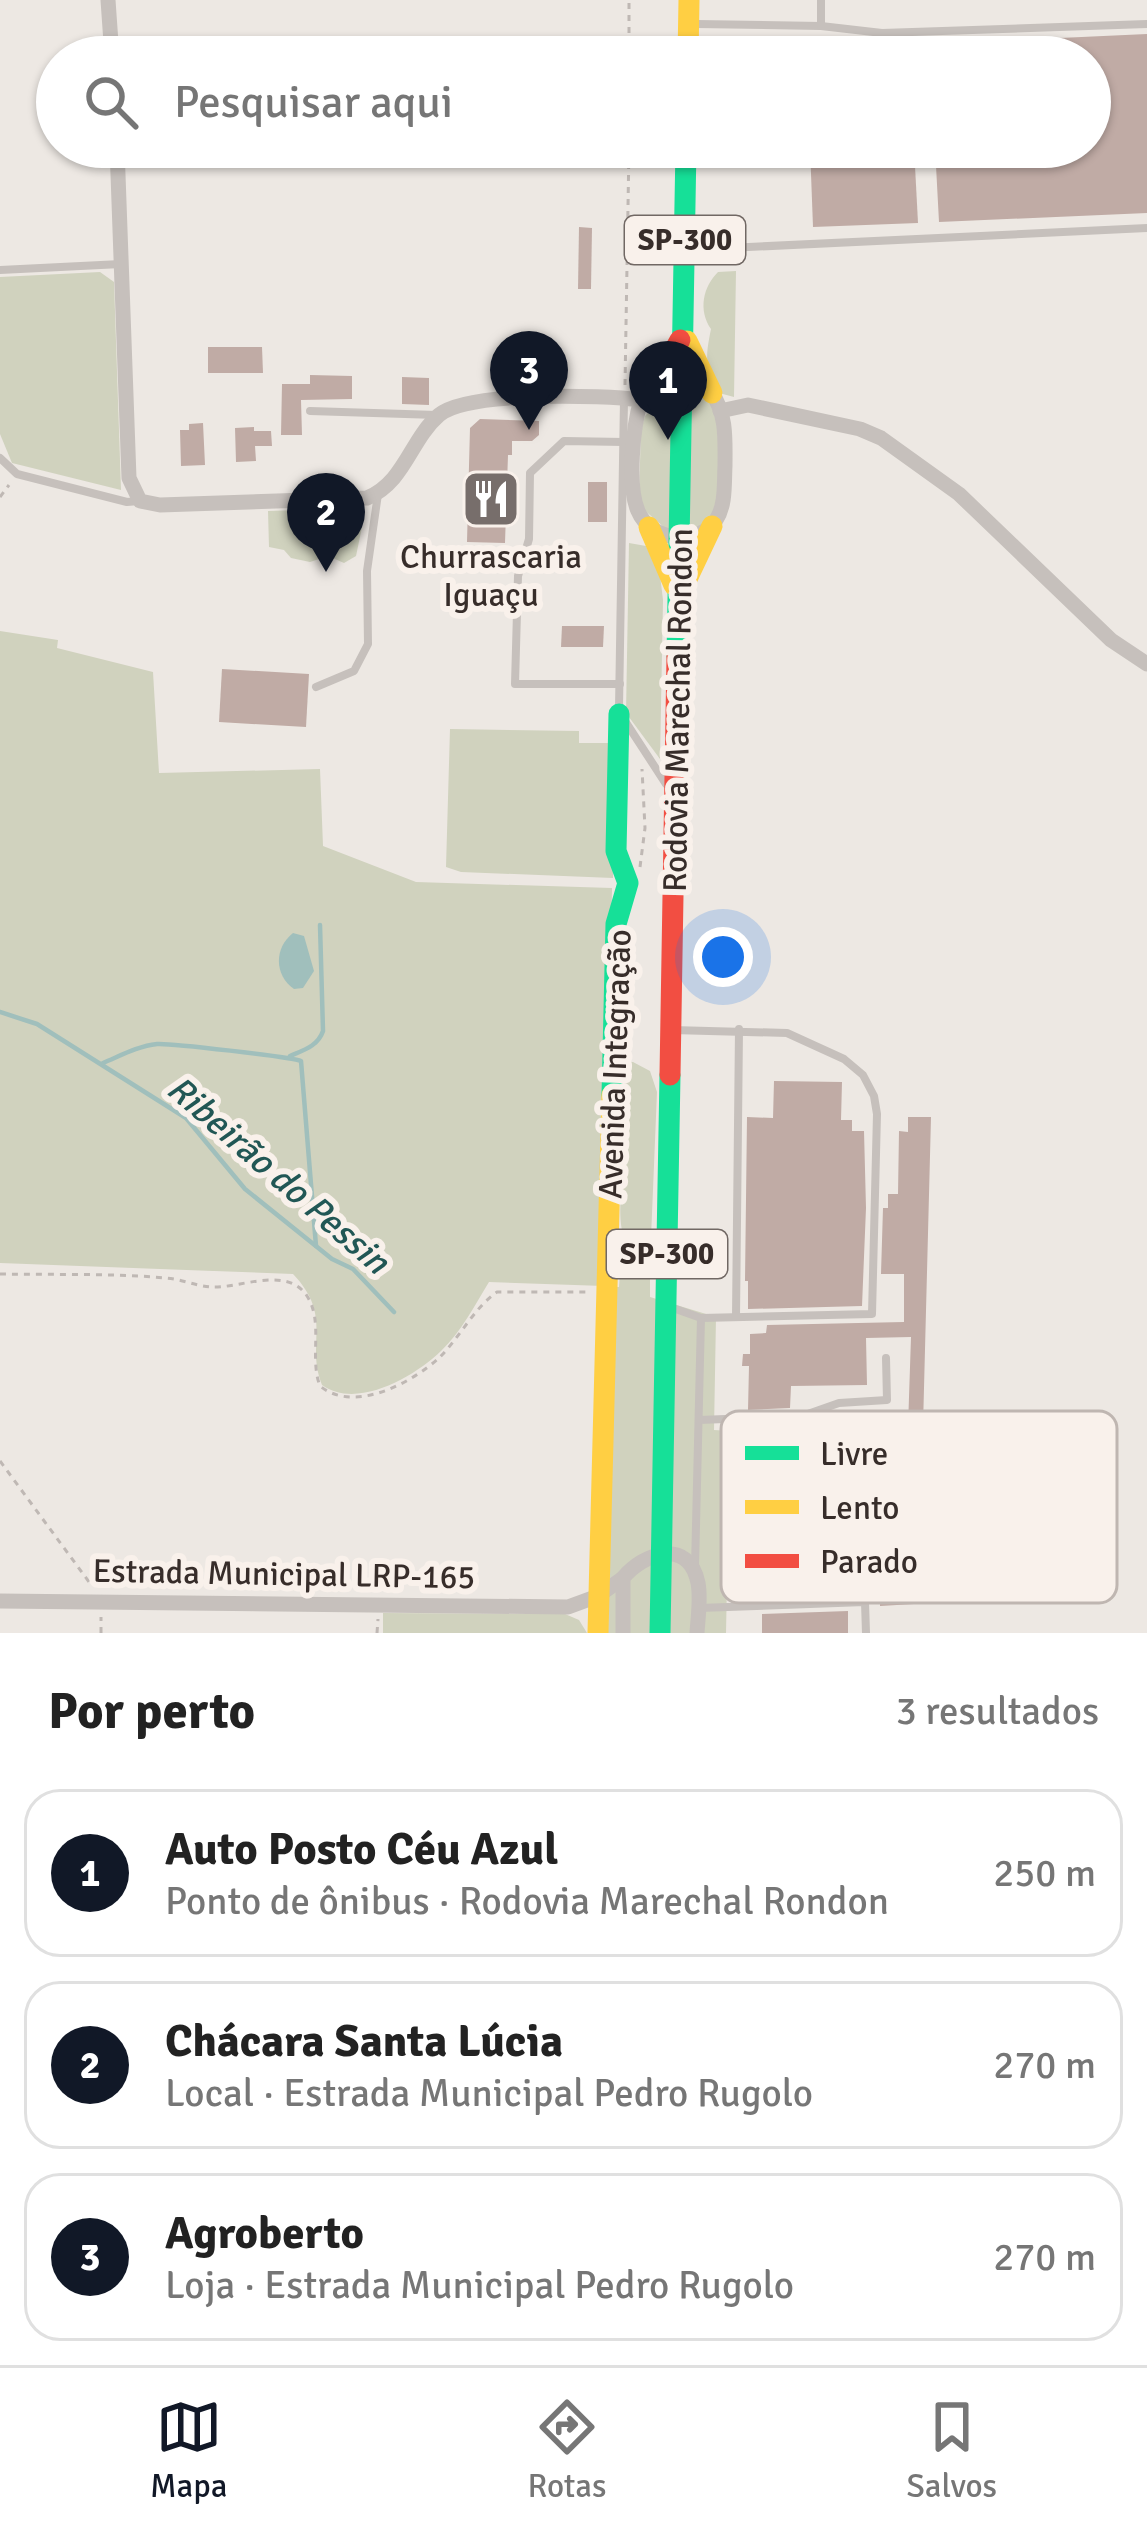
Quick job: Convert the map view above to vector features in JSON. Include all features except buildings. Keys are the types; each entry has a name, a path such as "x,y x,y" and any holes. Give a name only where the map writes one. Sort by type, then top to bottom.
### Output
{"main road":[{"path":"688,36 689,0"},
{"name":"Rodovia Marechal Rondon","path":"660,1633 686,168"},
{"path":"639,396 683,332"},
{"path":"683,332 716,402"},
{"path":"648,525 679,600"},
{"path":"679,600 712,526"},
{"name":"Avenida Integração","path":"598,1616 616,924 628,883 616,851 619,714"}],"street":[{"path":"108,0 111,36"},
{"path":"118,168 129,478 140,501 160,505 367,498 392,481 439,415 462,403 639,396 682,383 716,402 833,422 881,438 958,494 1111,640 1147,664"},
{"path":"639,396 633,496 648,525 680,537 692,537 719,516 726,435 716,402"},
{"path":"598,1616 640,1561 661,1552 675,1553 695,1574 697,1633"},
{"path":"623,1578 623,1633"},
{"name":"Estrada Municipal LRP-165","path":"0,1601 568,1607 598,1616 623,1633"}],"lane":[{"path":"820,26 821,0"},
{"path":"688,24 820,26 882,33 1147,24"},
{"path":"685,250 1147,228"},
{"path":"0,270 123,264"},
{"path":"639,396 624,442 619,714 662,775 675,807"},
{"path":"310,411 439,415"},
{"path":"620,684 515,684 518,576 529,539 530,473 564,441 624,442"},
{"path":"0,458 17,474 127,502 140,501"},
{"path":"316,687 353,671 368,644 368,550 379,493"},
{"path":"622,530 648,525"},
{"path":"736,1317 739,1029"},
{"path":"666,1306 701,1318 872,1314 877,1114 863,1076 844,1059 787,1033 671,1030"},
{"path":"695,1574 701,1318"},
{"path":"815,1411 839,1402 887,1400 886,1358"},
{"path":"699,1420 721,1419"},
{"path":"698,1608 837,1603"},
{"path":"865,1603 866,1633"}],"path":[{"path":"628,0 628,36"},
{"path":"629,168 639,396"},
{"path":"0,497 17,474"},
{"path":"628,883 643,858 641,743"},
{"path":"0,1274 168,1278 217,1287 254,1281 295,1286 307,1296 314,1314 315,1373 320,1386 343,1398 380,1392 413,1377 439,1358 497,1292 574,1290 608,1300"},
{"path":"0,1461 102,1600 101,1633"}],"green space":[{"path":"736,271 734,397 719,393 711,375 707,355 711,329 704,307 706,292 718,272"},
{"path":"100,272 114,282 121,490 12,463 0,434 0,277"},
{"path":"698,395 712,402 719,420 721,488 714,514 696,529 665,528 643,509 639,496 641,430 645,416 662,398"},
{"path":"360,508 356,556 344,563 328,556 310,562 291,558 284,550 269,547 268,511"},
{"path":"629,543 646,546 660,575 660,759 626,713"},
{"path":"0,631 58,640 57,648 153,672 159,773 320,769 323,846 416,882 612,888 609,1061 633,1062 650,1071 657,1092 651,1238 639,1248 627,1244 623,1235 619,1160 604,1286 489,1282 455,1335 430,1361 401,1380 352,1394 322,1385 316,1317 293,1274 0,1263"},
{"path":"450,729 579,731 579,743 613,743 613,878 461,872 446,867"},
{"path":"640,1264 650,1273 650,1297 716,1317 714,1430 721,1430 721,1603 727,1603 726,1633 608,1633 614,1287 619,1287 620,1272"},
{"path":"383,1613 565,1614 579,1620 587,1633 383,1633"}],"water":[{"path":"293,933 304,936 314,971 303,988 294,989 279,961 282,946"}],"waterway":[{"path":"290,1056 314,1044 323,1031 320,925"},
{"name":"Ribeirão do Pessin","path":"0,1012 37,1024 186,1118 245,1189 332,1259 353,1269 394,1312"},
{"path":"103,1063 157,1044 301,1061 316,1246"}],"traffic: fast":[{"path":"677,656 686,168"},
{"path":"612,1095 616,924 628,883 616,851 619,714"},
{"path":"660,1633 670,1075"}],"traffic: slow":[{"path":"688,36 689,0"},
{"path":"687,341 712,393"},
{"path":"686,581 712,526"},
{"path":"649,527 674,585"},
{"path":"598,1633 612,1095"}],"traffic: jam":[{"path":"651,392 680,340"},
{"path":"670,1075 677,656"}],"place":[{"name":"Agroberto","path":"529,430"},
{"name":"Auto Posto Céu Azul","path":"668,440"},
{"name":"Churrascaria Iguaçu","path":"491,499"},
{"name":"Chácara Santa Lúcia","path":"326,572"}]}
